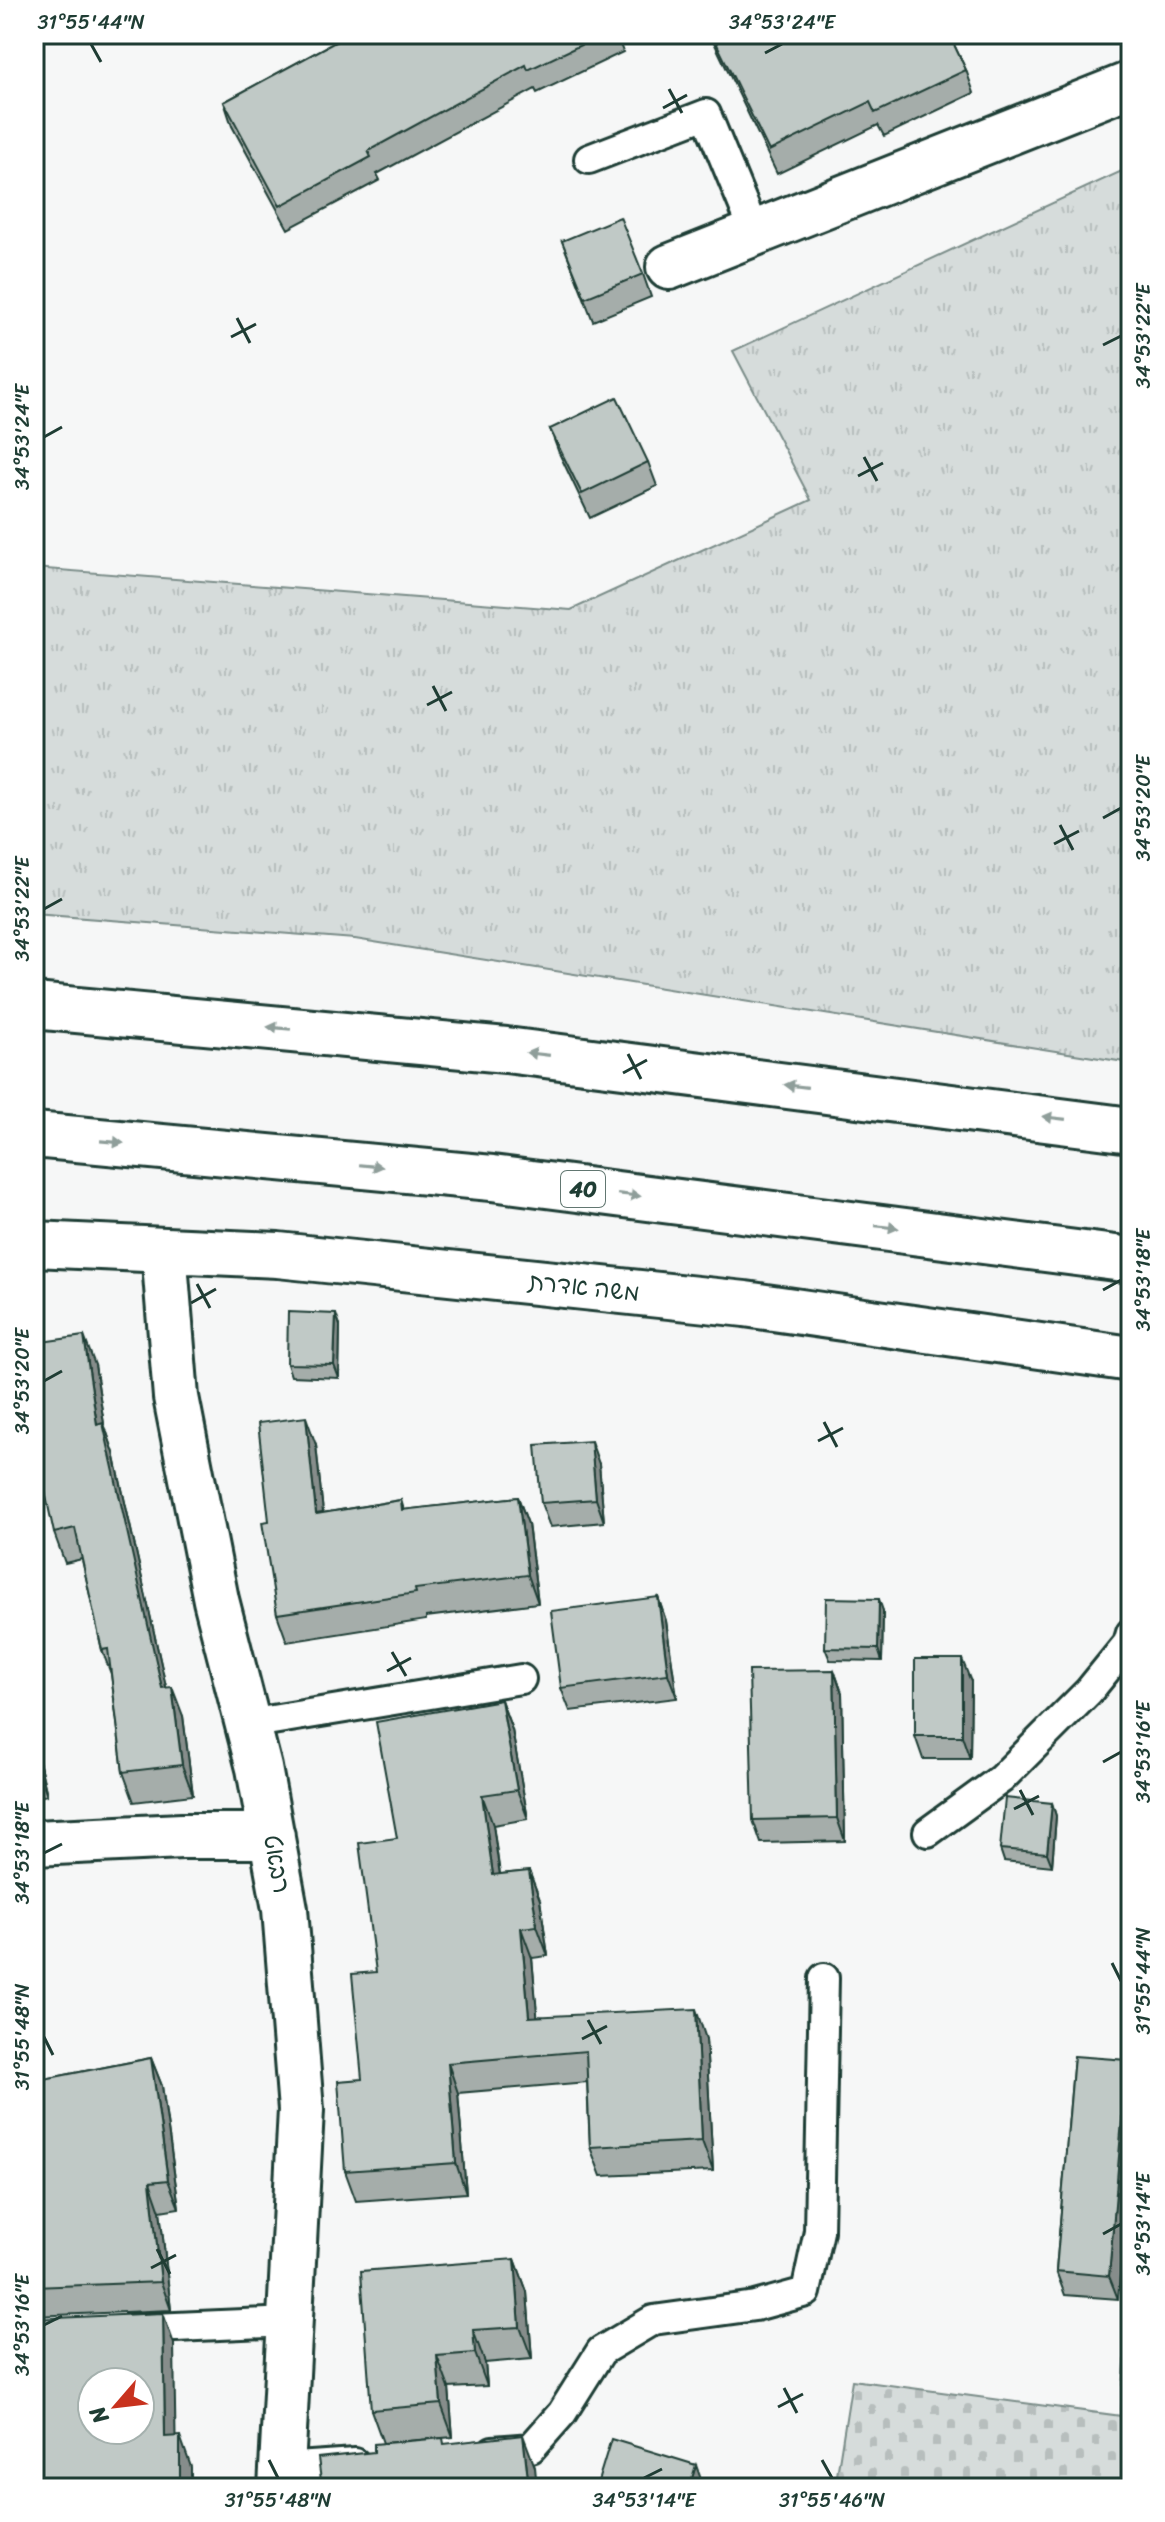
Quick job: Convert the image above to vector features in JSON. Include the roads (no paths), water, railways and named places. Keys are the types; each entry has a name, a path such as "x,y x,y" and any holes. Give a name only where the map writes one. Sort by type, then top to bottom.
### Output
{"main road":[{"path":"669,267 1131,84"},
{"path":"34,1006 506,1050 1131,1130"},
{"name":"40","path":"34,1135 492,1178 1131,1260"},
{"name":"משה אדרת","path":"34,1244 278,1255 745,1304 1131,1359"},
{"name":"רבאט","path":"164,1250 181,1428 216,1600 248,1724 285,1909 301,2110 282,2478"},
{"path":"34,1843 182,1836 272,1836"}],"lane":[{"path":"589,159 706,114 755,233"},
{"path":"928,1832 1001,1779 1089,1691 1128,1643 1131,1633"},
{"path":"248,1724 521,1679"},
{"path":"468,2453 531,2448 562,2413 601,2351 653,2320 755,2306 806,2292 819,2231 824,1978"},
{"path":"109,2330 290,2322"},
{"path":"282,2478 375,2461"}]}
